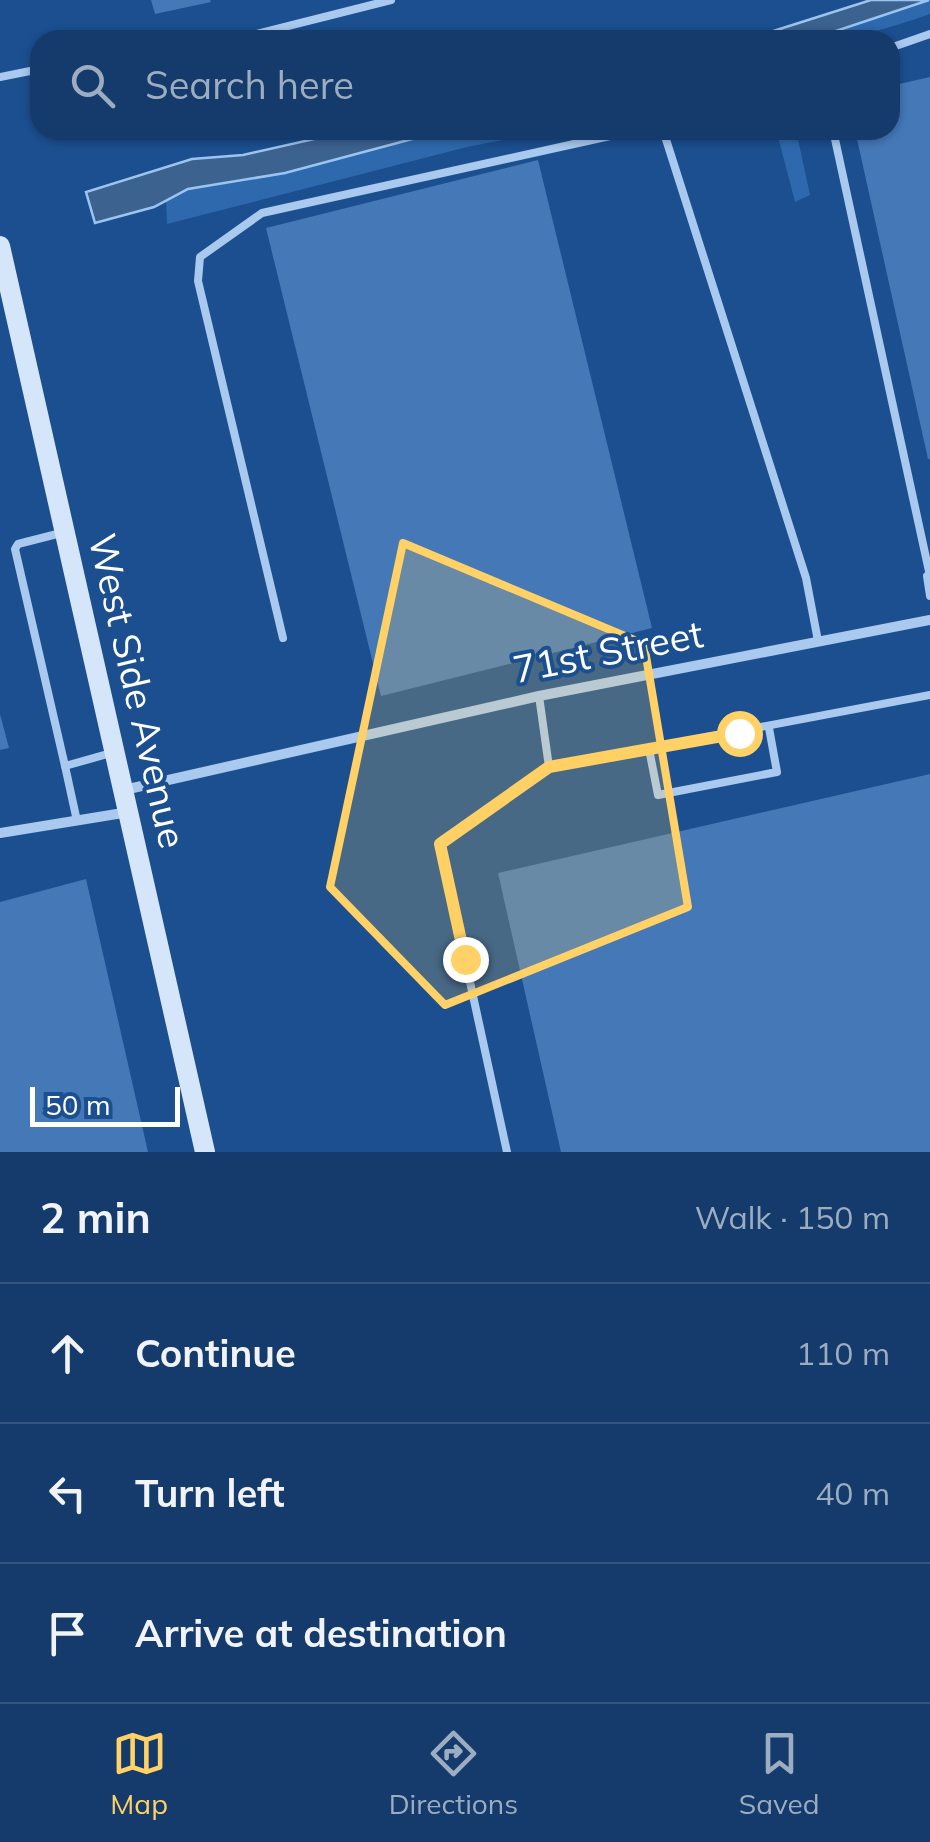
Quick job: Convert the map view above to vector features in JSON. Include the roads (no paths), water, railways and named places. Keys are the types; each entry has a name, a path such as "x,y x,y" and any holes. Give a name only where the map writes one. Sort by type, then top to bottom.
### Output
{"street":[{"name":"West Side Avenue","path":"0,246 205,1152"},
{"name":"71st Street","path":"124,790 538,696 930,620"},
{"path":"0,833 130,812"}],"lane":[{"path":"272,30 391,0"},
{"path":"900,44 930,34"},
{"path":"0,77 30,72"},
{"path":"283,638 198,282 200,257 262,213 592,140"},
{"path":"665,140 806,578 818,641"},
{"path":"835,140 929,576 930,596"},
{"path":"65,532 18,544 14,550 76,821"},
{"path":"507,1152 440,844 549,767 930,695"},
{"path":"538,696 549,767"},
{"path":"650,749 658,795 777,772 769,728"},
{"path":"65,766 115,752"}]}
